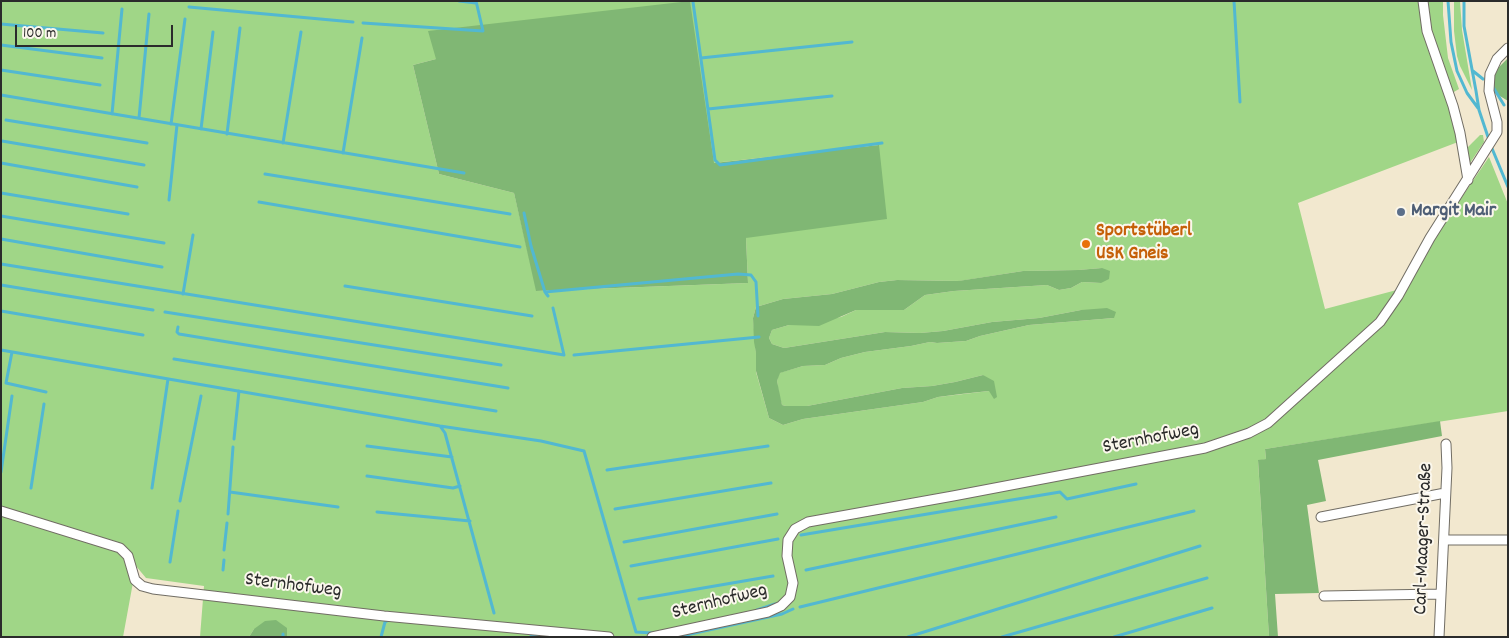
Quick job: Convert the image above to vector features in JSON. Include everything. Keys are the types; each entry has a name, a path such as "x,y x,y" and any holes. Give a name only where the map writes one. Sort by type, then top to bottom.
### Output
{"street":[{"path":"1423,1 1428,31 1460,133 1468,180"},
{"name":"Sternhofweg","path":"652,637 768,612 781,606 790,597 793,583 787,556 788,540 795,529 808,522 1205,448 1249,433 1268,423 1380,322 1398,296 1430,238 1497,132 1498,122 1489,91 1490,74 1497,59 1508,48"},
{"name":"Carl-Maager-Straße","path":"1439,637 1446,493 1446,444"},
{"path":"1322,517 1446,493"},
{"name":"Sternhofweg","path":"1,511 120,548 128,556 135,580 142,586 153,589 384,616 609,637"},
{"path":"1444,540 1508,540"},
{"path":"1324,596 1440,594"}],"green space":[{"path":"1,1 1443,1 1448,58 1459,89 1447,96 1458,142 1298,203 1325,309 1408,287 1441,228 1489,157 1508,204 1508,411 1265,449 1266,459 1258,461 1269,637 287,637 287,628 254,629 249,637 200,637 204,586 146,578 136,566 123,637 1,637","holes":["436,59 713,163 879,145 746,238 748,283 537,291 514,193 439,174 413,65","1102,268 1101,283 1082,282 1071,288 1059,290 1047,285 954,291 925,295 904,310 856,310 841,317 789,325 772,330 769,338 772,344 784,348 885,332 920,333 943,331 992,322 1039,318 1081,310 1114,318 1029,325 966,341 930,342 865,352 841,358 825,365 803,366 779,373 777,381 782,405 807,406 902,388 955,382 983,375 989,391 938,397 923,402 803,419 783,425 769,418 756,372 753,318 756,307 783,299 832,294 879,282 897,280 959,281 1023,271"]},
{"path":"690,1 714,163 879,145 887,219 746,238 748,283 536,291 514,193 439,174 413,65 436,59 428,31"},
{"path":"1454,1 1460,1 1462,30 1472,90 1457,56 1454,31"},
{"path":"1508,58 1508,101 1495,93 1492,83 1493,73"},
{"path":"1480,135 1483,135 1484,142 1470,163 1467,162 1465,150"},
{"path":"1102,268 1110,271 1109,279 1101,283 1082,282 1071,288 1059,290 1047,285 954,291 925,295 904,310 856,310 819,326 789,325 772,330 769,338 772,344 784,348 885,332 920,333 943,331 992,322 1039,318 1081,310 1107,308 1116,312 1114,318 1029,325 966,341 930,342 865,352 841,358 825,365 803,366 780,373 777,381 782,405 786,406 807,406 902,388 955,382 983,375 994,381 997,397 994,399 989,391 938,397 923,402 803,419 783,425 769,418 756,371 753,318 756,307 783,299 832,294 879,282 897,280 958,281 1023,271"},
{"path":"1440,421 1442,436 1318,460 1326,501 1307,505 1319,593 1275,594 1278,637 1269,637 1258,460 1266,459 1265,449"},
{"path":"276,620 287,628 287,637 249,637 254,629 265,621"}],"waterway":[{"path":"459,1 476,3"},
{"path":"363,23 483,31 476,1"},
{"path":"1234,1 1240,102"},
{"path":"1448,1 1451,42 1457,71 1467,93 1478,108"},
{"path":"1464,1 1464,26 1479,110 1489,140"},
{"path":"693,2 715,160 720,165 882,143"},
{"path":"189,7 353,22"},
{"path":"112,114 122,9"},
{"path":"139,118 149,14"},
{"path":"171,124 185,19"},
{"path":"1,24 103,33"},
{"path":"227,134 240,28"},
{"path":"201,129 213,32"},
{"path":"283,143 301,32"},
{"path":"343,153 362,38"},
{"path":"701,58 852,42"},
{"path":"1,45 102,58"},
{"path":"1,70 100,85"},
{"path":"1473,71 1483,79"},
{"path":"1493,87 1504,105"},
{"path":"1,95 464,173"},
{"path":"708,109 832,96"},
{"path":"6,120 147,143"},
{"path":"169,200 177,125"},
{"path":"2,141 144,165"},
{"path":"1491,146 1508,187"},
{"path":"1,163 137,187"},
{"path":"265,174 510,214"},
{"path":"1,193 128,214"},
{"path":"259,202 520,247"},
{"path":"524,213 531,246 545,292 548,296"},
{"path":"1,216 164,243"},
{"path":"183,294 193,235"},
{"path":"1,239 162,267"},
{"path":"1,264 564,355 553,308"},
{"path":"545,292 738,274 751,275 756,282 758,316"},
{"path":"1,285 153,310"},
{"path":"345,286 532,316"},
{"path":"1,311 143,335"},
{"path":"165,312 501,365"},
{"path":"178,327 177,332 179,334 508,388"},
{"path":"574,355 759,337"},
{"path":"1,350 440,426 541,441 584,451 636,632 653,633"},
{"path":"12,352 6,383 46,392"},
{"path":"174,359 496,411"},
{"path":"152,488 168,379"},
{"path":"234,439 239,391"},
{"path":"1,472 12,396"},
{"path":"180,501 201,396"},
{"path":"31,488 44,404"},
{"path":"440,426 445,433 494,613"},
{"path":"367,446 452,457"},
{"path":"607,470 768,446"},
{"path":"228,514 233,447"},
{"path":"367,476 453,488 460,486"},
{"path":"615,509 771,483"},
{"path":"801,535 1060,492 1067,499 1136,484"},
{"path":"230,492 338,507"},
{"path":"170,562 178,511"},
{"path":"800,607 1194,511"},
{"path":"377,512 470,521"},
{"path":"624,542 777,514"},
{"path":"806,570 1056,517"},
{"path":"224,550 227,523"},
{"path":"631,566 778,539"},
{"path":"908,637 1200,546"},
{"path":"223,570 224,560"},
{"path":"639,599 773,576"},
{"path":"1002,637 1207,578"},
{"path":"757,610 775,604"},
{"path":"1114,637 1212,608"},
{"path":"677,637 782,614 793,609"},
{"path":"381,637 385,622 391,619"},
{"path":"531,635 549,637"}],"place":[{"name":"Margit Mair","path":"1401,212"},
{"name":"Sportstüberl USK Gneis","path":"1086,244"}]}
